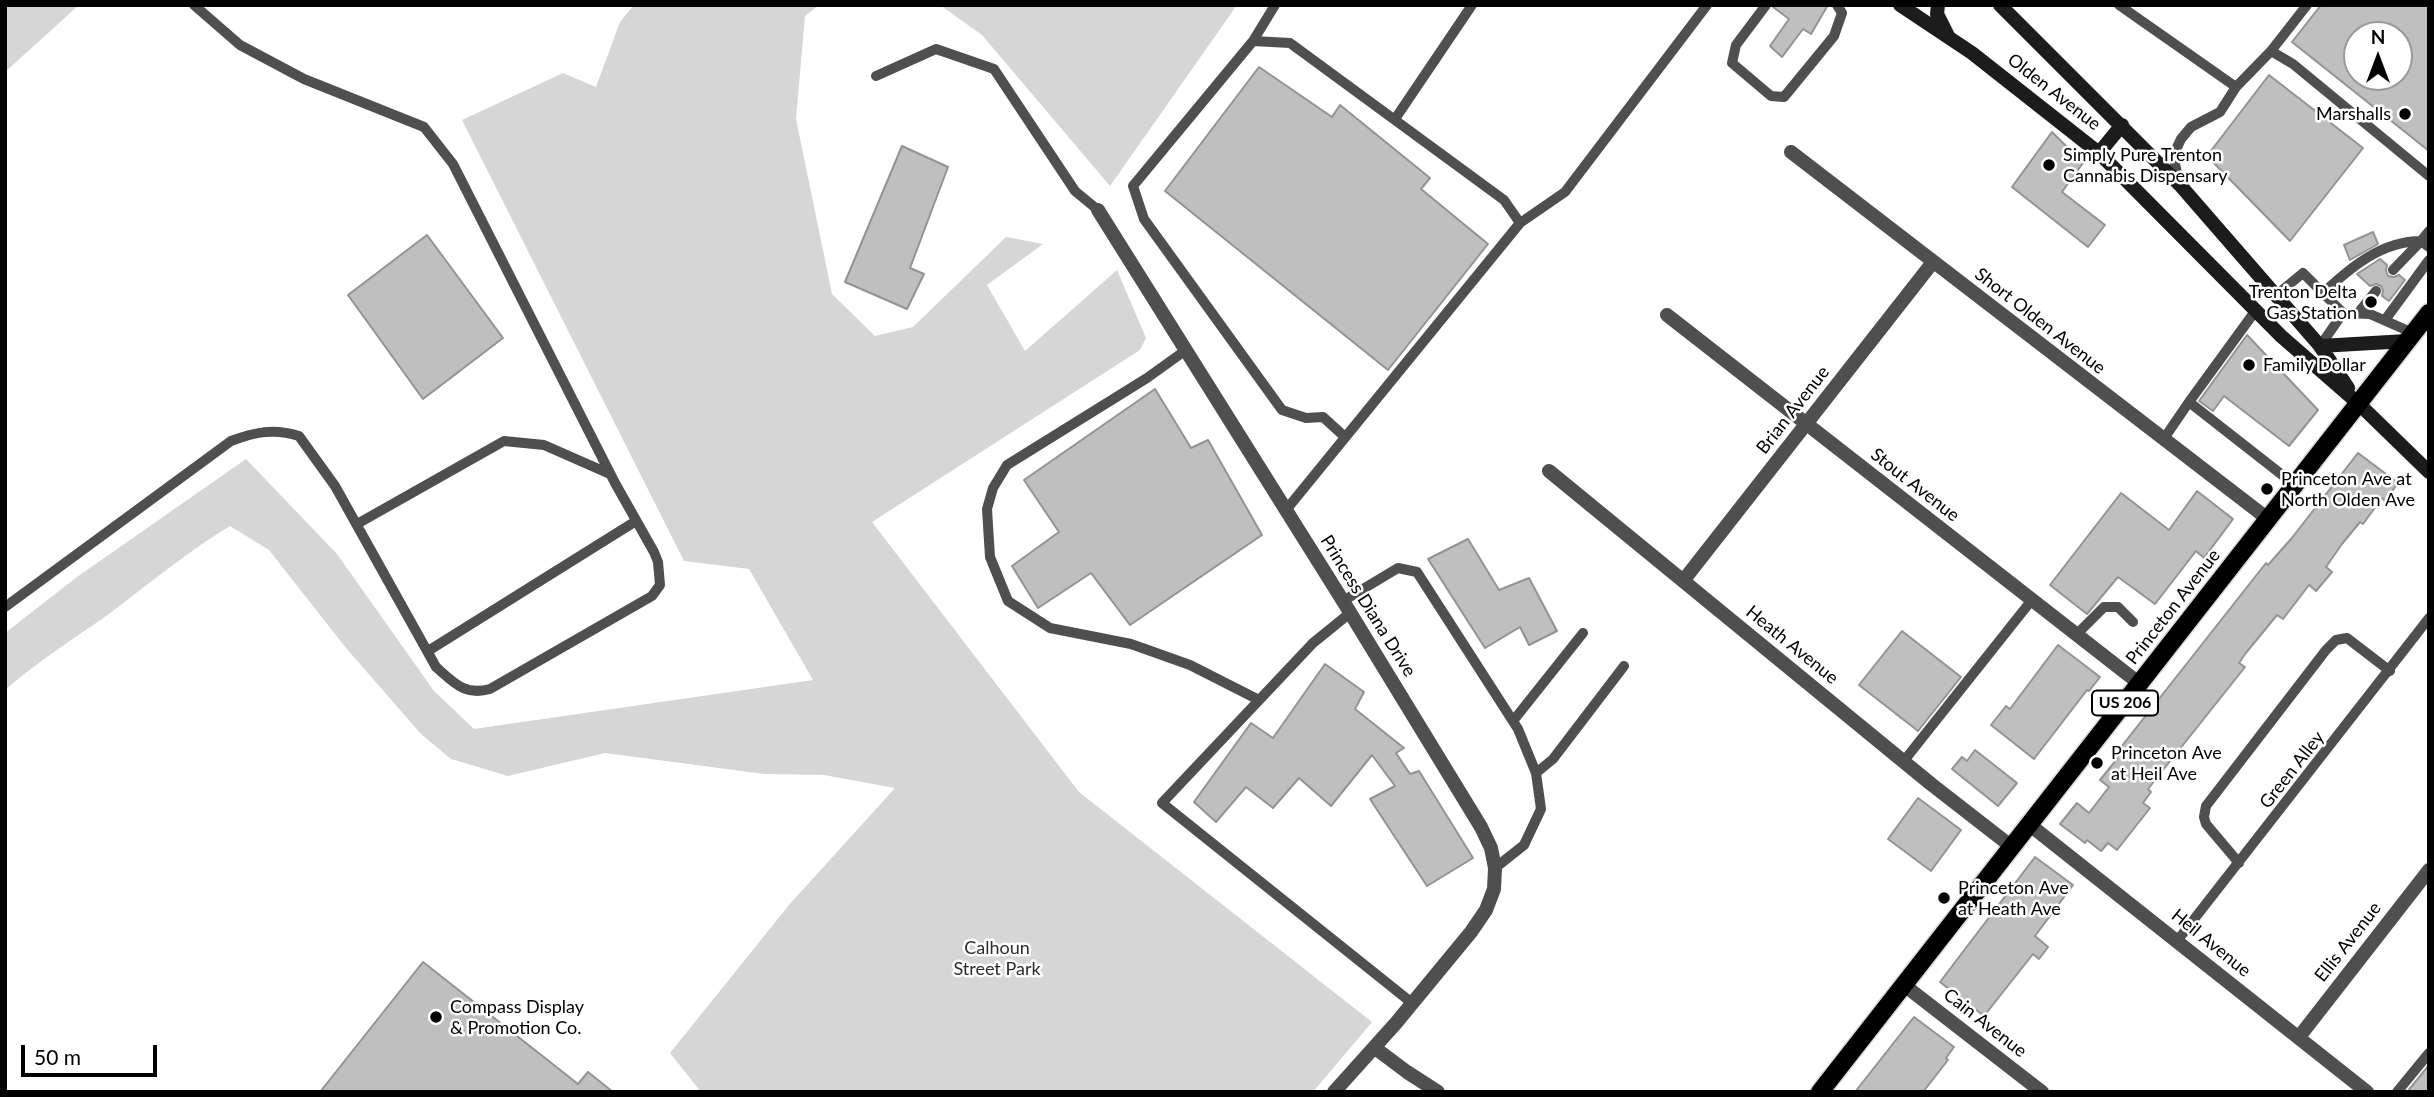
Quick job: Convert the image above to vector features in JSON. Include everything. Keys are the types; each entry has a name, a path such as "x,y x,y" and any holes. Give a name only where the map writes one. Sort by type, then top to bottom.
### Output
{"main road":[{"name":"Olden Avenue","path":"1900,5 2038,103 2099,153 2256,310 2359,404"},
{"path":"1938,5 1937,14 1949,38"},
{"name":"Olden Avenue","path":"2000,5 2180,185 2320,346 2359,404"},
{"path":"2099,153 2122,125"},
{"name":"Princeton Avenue","path":"1820,1092 2429,313"},
{"path":"2320,346 2410,337"},
{"path":"2359,404 2429,472"}],"street":[{"name":"Short Olden Avenue","path":"1791,152 2267,519"},
{"name":"Princess Diana Drive","path":"1098,210 1347,607 1481,827 1491,848 1495,868 1494,889 1486,910 1396,1023 1334,1092"},
{"name":"Brian Avenue","path":"1683,581 1933,262"},
{"name":"Stout Avenue","path":"1667,315 2140,684"},
{"name":"Heath Avenue","path":"1549,471 1903,762 2012,847"},
{"name":"Heil Avenue","path":"2030,825 2367,1092"},
{"name":"Ellis Avenue","path":"2299,1037 2429,870"},
{"name":"Cain Avenue","path":"1904,985 2042,1092"},
{"path":"1375,1048 1438,1092"}],"lane":[{"path":"5,607 231,440 256,431 286,431 299,436 335,486 436,667 459,688 470,692 490,689 652,596 660,584 658,562 610,474 453,164 424,127 304,79 240,45 194,5"},
{"path":"1275,5 1253,41 1133,186 1144,219 1282,410 1306,418 1323,417 1345,437"},
{"path":"1395,119 1472,5"},
{"path":"1286,510 1520,223 1565,192 1707,5"},
{"path":"1766,5 1735,45 1732,63 1771,96 1784,97 1834,36 1842,13 1837,5"},
{"path":"2011,5 2038,42"},
{"path":"2119,5 2236,87"},
{"path":"2180,185 2174,156 2181,139 2191,127 2220,112 2236,87 2272,51 2307,5"},
{"path":"1253,41 1290,43 1504,200 1520,223"},
{"path":"876,76 936,49 994,69 1075,191 1098,210"},
{"path":"2272,51 2292,64 2429,176"},
{"path":"2393,270 2425,244 2429,231"},
{"path":"2323,293 2351,266 2374,254 2404,241 2425,244"},
{"path":"2385,320 2429,260"},
{"path":"2275,296 2304,273 2343,313 2359,312 2385,320 2410,337"},
{"path":"2359,312 2376,291"},
{"path":"2163,440 2256,310"},
{"path":"2320,346 2343,313"},
{"path":"1186,350 1147,378 1007,465 993,488 986,509 990,557 1008,601 1050,628 1131,644 1190,665 1259,700"},
{"path":"2189,402 2295,485"},
{"path":"357,524 504,440 544,445 610,474"},
{"path":"428,651 636,521"},
{"path":"1412,1003 1162,803 1347,607 1398,568 1418,572 1513,721 1536,773 1541,809 1524,845 1495,868"},
{"path":"1903,762 2031,601"},
{"path":"2076,635 2104,607 2118,607 2133,622"},
{"name":"Green Alley","path":"2177,941 2429,618"},
{"path":"1513,721 1583,633"},
{"path":"2239,863 2206,824 2206,806 2326,650 2336,640 2347,638 2390,671"},
{"path":"1536,773 1553,759 1624,666"},
{"path":"2397,1092 2429,1053"}],"green space":[{"path":"5,5 79,5 5,72"},
{"name":"Calhoun Street Park","path":"634,5 819,5 805,16 796,119 832,294 875,336 913,327 1006,237 1043,244 987,285 1025,351 1117,270 1146,338 1140,350 872,522 1079,792 1372,1022 1313,1092 701,1092 670,1053 789,905 895,788 824,775 764,774 605,753 508,776 451,759 421,734 346,648 269,550 230,526 185,556 5,690 5,633 77,577 246,459 337,554 434,691 474,729 813,680 749,569 684,561 462,120 563,73 596,87 620,22"},
{"path":"940,5 1237,5 1110,186 982,35"}],"building":[{"path":"1773,5 1828,5 1811,34 1803,29 1782,57 1770,46 1789,19"},
{"name":"Marshalls","path":"2321,5 2429,5 2429,151 2354,91 2413,91 2413,21 2343,21 2343,83 2292,42"},
{"path":"1259,67 1332,117 1340,105 1430,178 1421,189 1488,244 1388,370 1165,191"},
{"path":"2269,75 2363,148 2290,241 2207,156"},
{"path":"2052,132 2083,163 2062,192 2105,225 2088,247 2012,187"},
{"path":"902,146 948,167 910,268 924,274 907,309 845,282"},
{"path":"2373,232 2378,244 2350,260 2344,245"},
{"path":"427,235 503,338 423,399 348,295"},
{"path":"2380,259 2387,265 2388,276 2399,275 2405,280 2389,301 2382,296 2381,286 2370,286 2357,274"},
{"name":"Family Dollar","path":"2247,335 2318,410 2289,446 2224,396 2213,411 2199,401"},
{"path":"1155,389 1191,448 1208,440 1262,535 1130,625 1091,573 1038,608 1012,566 1059,532 1024,480"},
{"path":"2358,453 2398,483 2385,501 2382,498 2363,524 2360,522 2342,544 2326,567 2332,572 2316,591 2309,585 2283,619 2277,615 2245,654 2239,663 2245,667 2148,789 2151,792 2143,803 2150,808 2117,850 2108,843 2101,851 2087,840 2085,843 2060,824 2077,803 2089,813 2109,787 2100,780 2117,759 2114,756 2266,563 2268,565 2291,539"},
{"path":"2197,491 2233,519 2204,558 2196,551 2155,604 2118,577 2087,614 2050,585 2121,493 2169,530"},
{"path":"1468,539 1499,590 1529,578 1557,631 1529,645 1520,627 1485,648 1428,559"},
{"path":"1902,631 1961,677 1918,731 1859,685"},
{"path":"2058,645 2100,677 2034,759 1991,725 2006,706 2010,709"},
{"path":"1325,664 1364,692 1355,709 1404,748 1396,753 1410,774 1419,771 1473,858 1427,886 1370,799 1395,786 1372,755 1331,806 1299,778 1273,808 1246,787 1216,822 1194,802 1251,723 1273,738"},
{"path":"1975,750 2017,783 1998,806 1952,769 1962,757 1967,761"},
{"path":"1918,798 1961,830 1931,871 1888,839"},
{"path":"2035,857 2073,885 2035,936 2048,947 2039,959 2033,954 1984,1016 1940,982"},
{"name":"Compass Display & Promotion Co.","path":"423,962 578,1084 588,1072 613,1092 320,1092"},
{"path":"1914,1017 1954,1047 1946,1058 1948,1060 1923,1092 1855,1092"},
{"path":"2429,1065 2429,1092 2407,1092"}],"place":[{"name":"Marshalls","path":"2405,114"},
{"name":"Simply Pure Trenton Cannabis Dispensary","path":"2049,165"},
{"name":"Trenton Delta Gas Station","path":"2371,302"},
{"name":"Family Dollar","path":"2249,365"},
{"name":"Princeton Ave at North Olden Ave","path":"2267,489"},
{"name":"Princeton Ave at Heil Ave","path":"2097,763"},
{"name":"Princeton Ave at Heath Ave","path":"1944,898"},
{"name":"Compass Display & Promotion Co.","path":"436,1017"}]}
